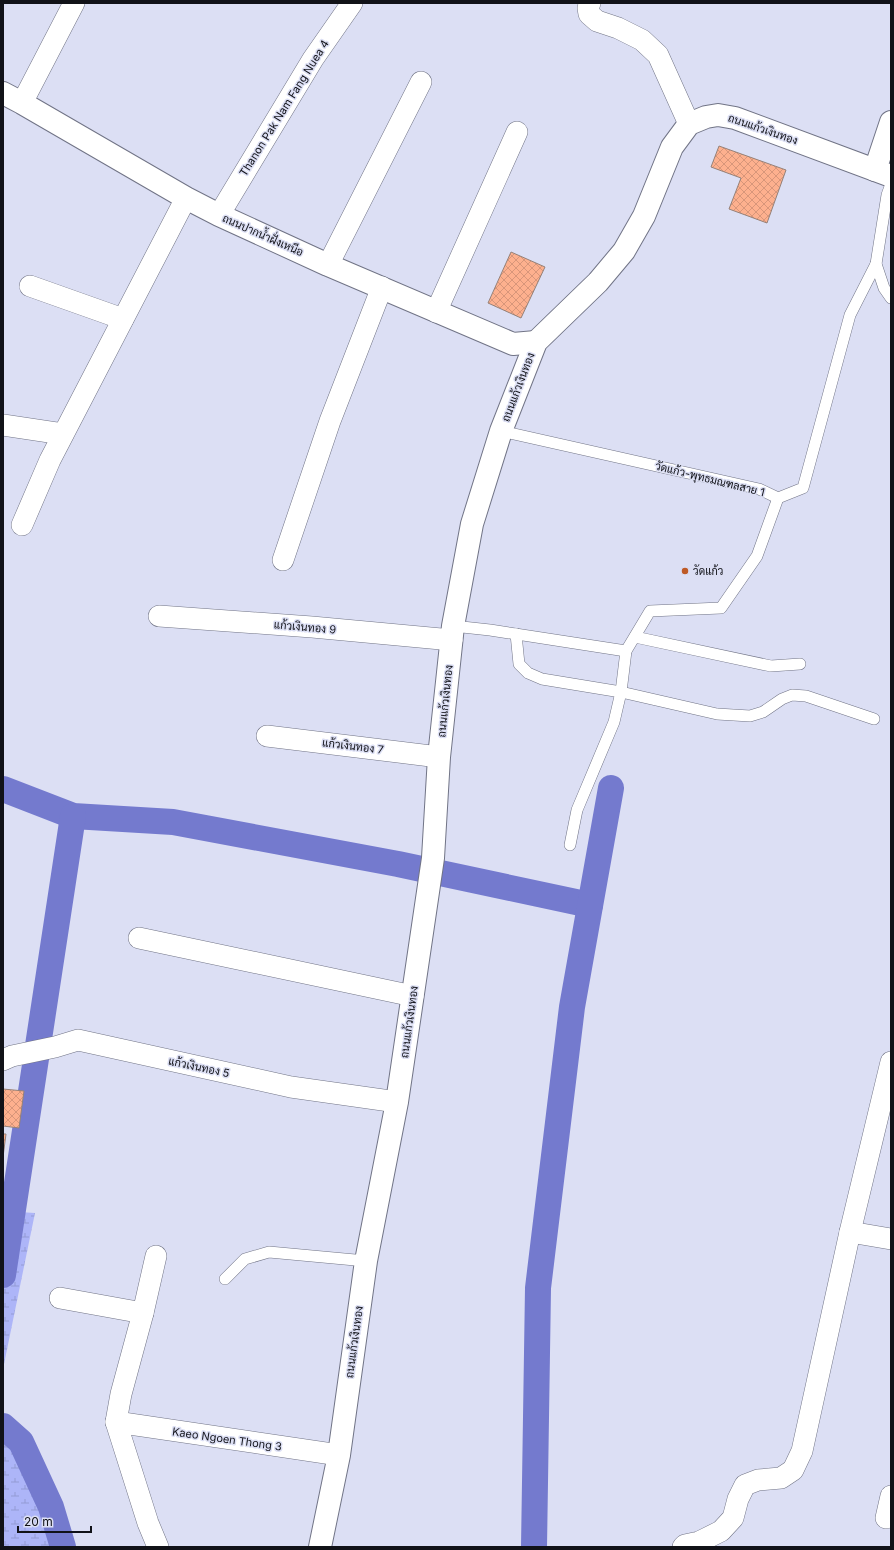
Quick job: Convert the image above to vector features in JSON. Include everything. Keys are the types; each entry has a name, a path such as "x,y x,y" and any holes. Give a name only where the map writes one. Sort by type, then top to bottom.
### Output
{"street":[{"path":"22,103 74,3"},
{"name":"Thanon Pak Nam Fang Nuea 4","path":"219,215 313,59 352,3"},
{"path":"590,3 588,14 597,22 618,28 642,40 658,55 689,124"},
{"path":"328,265 421,82"},
{"name":"ถนนปากน้ำฝั่งเหนือ","path":"3,93 186,198 219,215 328,265 513,344 536,342"},
{"name":"ถนนแก้วเงินทอง","path":"320,1547 339,1455 366,1261 397,1102 428,894 433,858 439,757 452,633 472,524 501,431 536,342 598,282 624,251 644,216 672,147 689,124 718,114 735,118 883,173"},
{"path":"883,173 891,122"},
{"path":"436,312 517,132"},
{"path":"22,525 63,434 186,198"},
{"path":"30,286 123,319"},
{"path":"283,560 330,421 382,287"},
{"path":"3,426 63,434"},
{"name":"แก้วเงินทอง 9","path":"158,616 312,627 452,633"},
{"name":"แก้วเงินทอง 7","path":"267,736 439,757"},
{"path":"139,938 413,996"},
{"name":"แก้วเงินทอง 5","path":"8,1058 78,1040 291,1087 397,1102"},
{"path":"683,1547 685,1545 698,1542 721,1531 733,1518 738,1499 745,1485 758,1480 781,1478 793,1470 802,1451 850,1232 891,1062"},
{"path":"850,1232 891,1239"},
{"path":"156,1256 143,1313 121,1394 116,1422 148,1522 158,1547"},
{"path":"60,1298 143,1313"},
{"name":"Kaeo Ngoen Thong 3","path":"116,1422 339,1455"},
{"path":"886,1518 891,1496"}],"lane":[{"path":"891,184 876,264 884,288 891,298"},
{"name":"วัดแก้ว-พุทธมณฑลสาย 1","path":"501,431 759,489 778,498 803,488 850,315 876,264"},
{"path":"570,845 577,810 614,722 621,692 626,651 650,611 721,608 757,556 778,498"},
{"path":"452,633 516,634 626,651"},
{"path":"516,634 519,664 528,673 542,679 621,692 717,714 750,716 763,712 782,699 792,695 806,696 874,719"},
{"path":"635,637 771,666 800,664"},
{"path":"225,1279 245,1259 269,1252 366,1261"}],"green space":[{"path":"3,1211 35,1213 3,1369"},
{"path":"3,1412 32,1466 69,1547 3,1547"}],"building":[{"path":"719,146 786,170 767,223 729,209 741,178 711,167"},
{"path":"511,252 545,267 521,318 488,303"},
{"path":"3,1089 24,1091 19,1128 3,1126"},
{"path":"3,1134 6,1134 3,1157"}],"waterway":[{"path":"534,1547 538,1288 572,1007 611,788"},
{"path":"3,789 73,816 173,822 398,864 590,905"},
{"path":"3,1275 73,816"},
{"path":"3,1426 21,1442 51,1507 63,1547"}],"place":[{"name":"วัดแก้ว","path":"685,571"}]}
